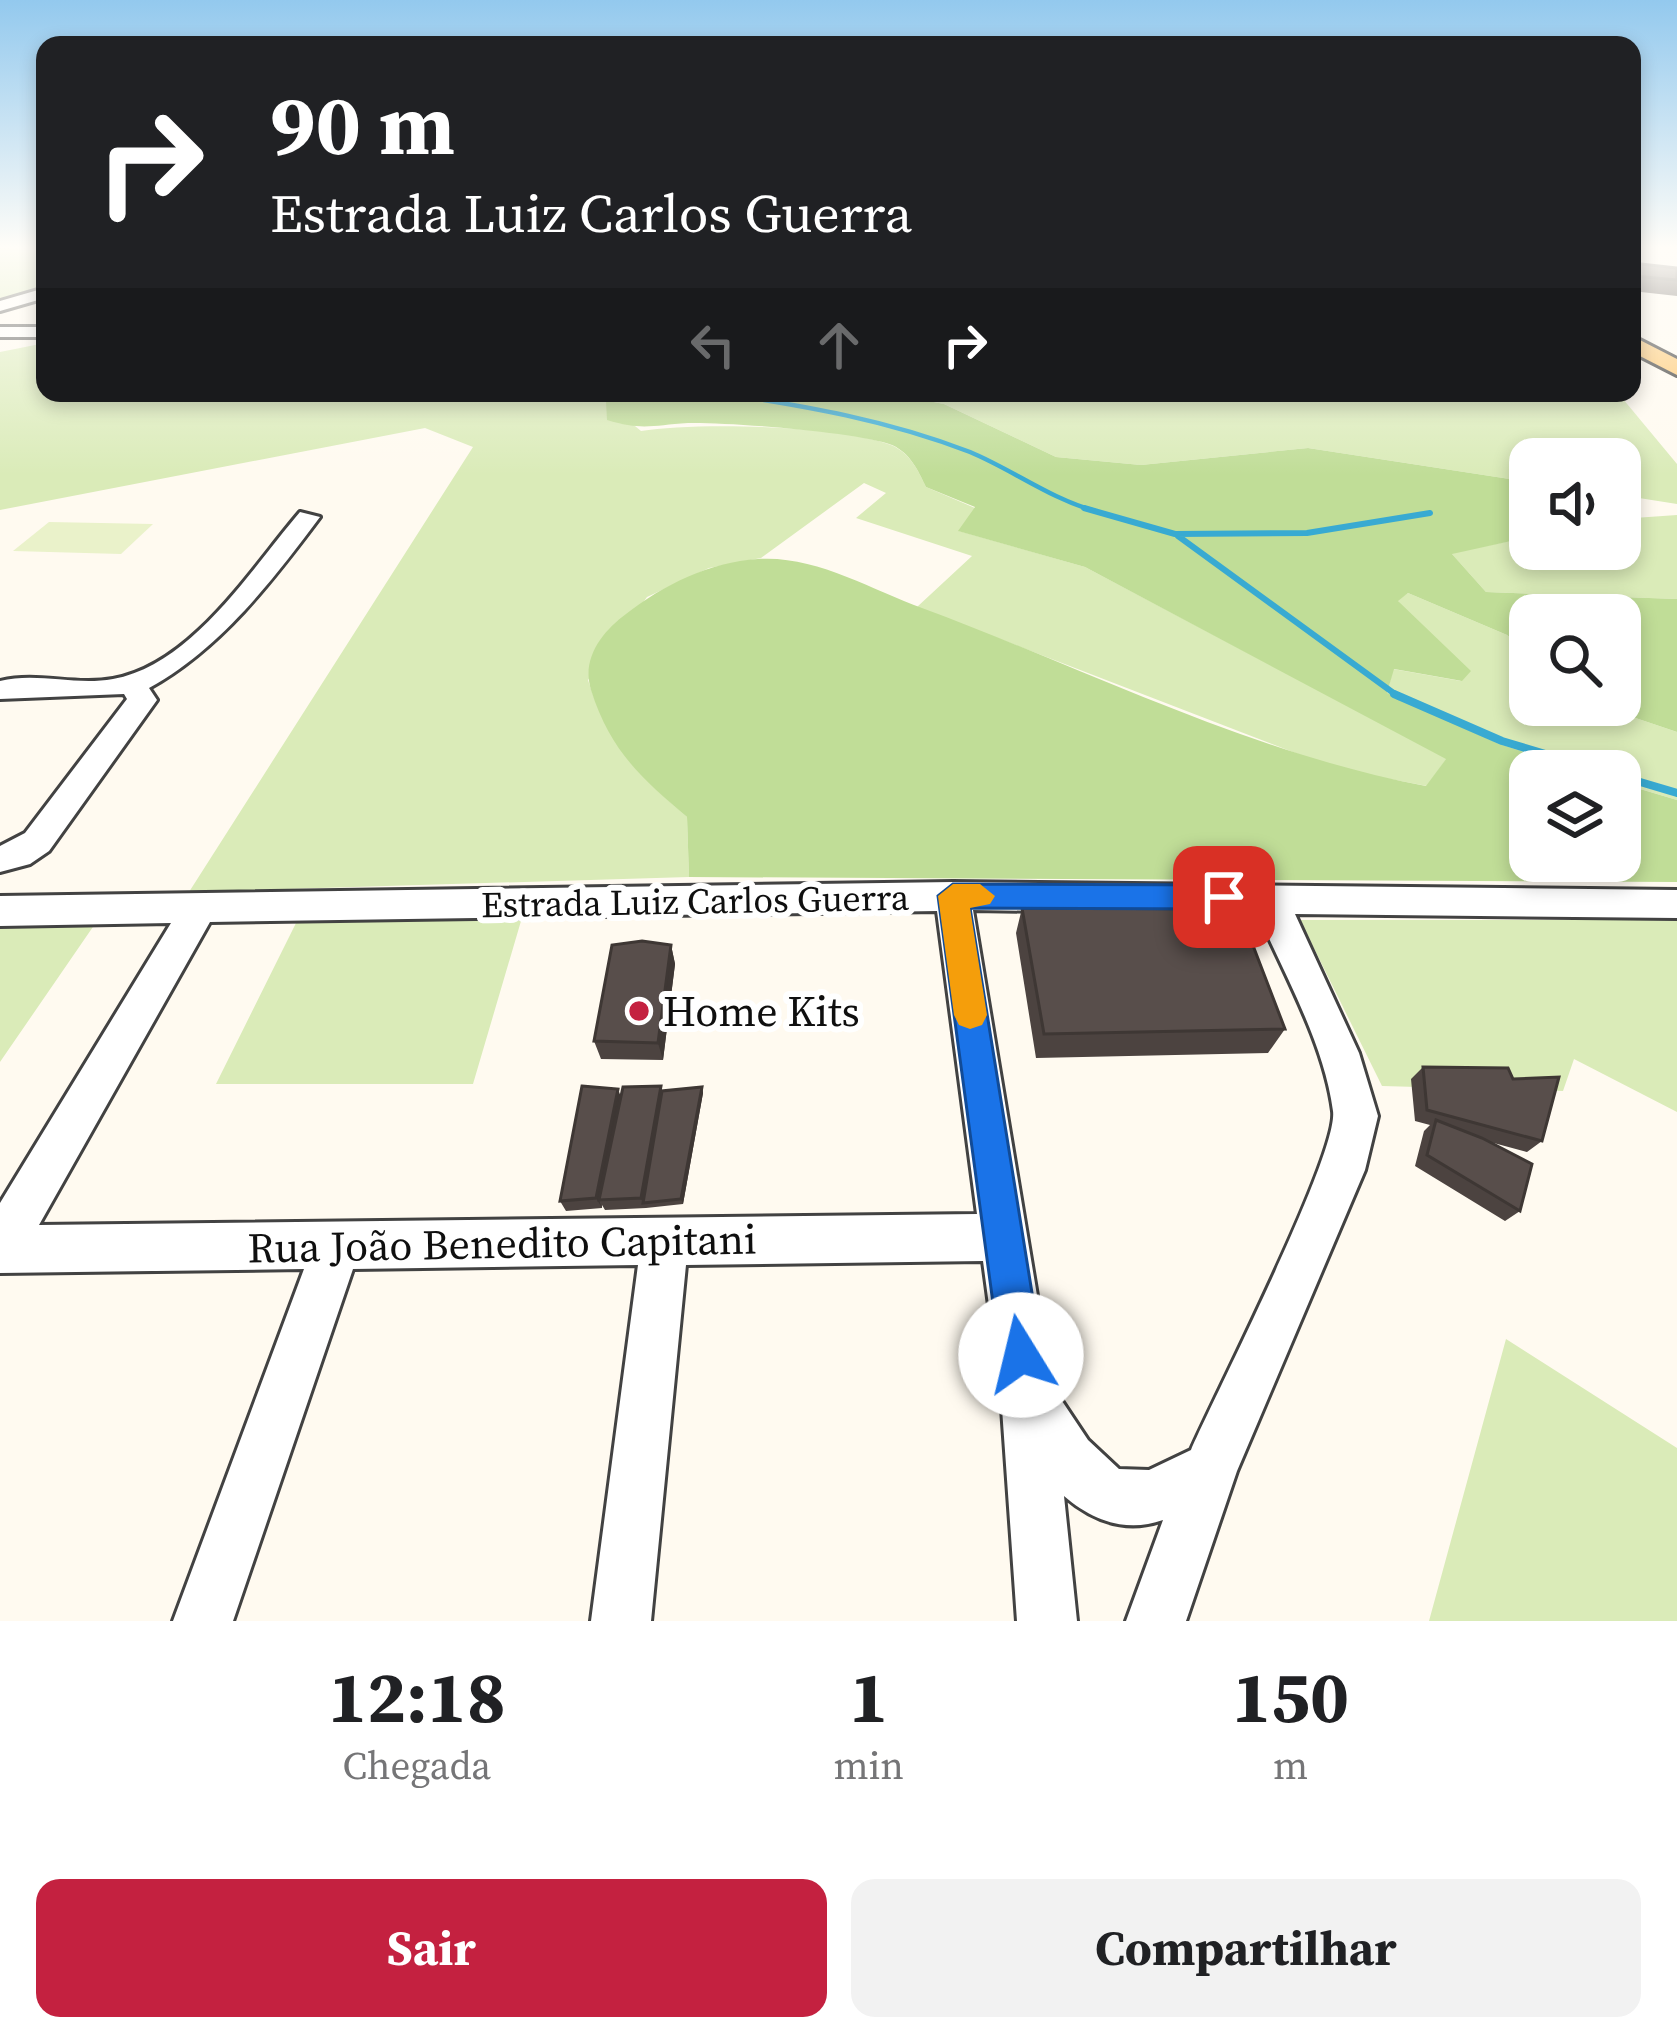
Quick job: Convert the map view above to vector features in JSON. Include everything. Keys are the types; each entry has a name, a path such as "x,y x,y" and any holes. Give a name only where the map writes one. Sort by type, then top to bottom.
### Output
{"main road":[{"path":"1641,348 1677,368"},
{"path":"1641,366 1677,386"}],"street":[{"path":"0,332 36,333"},
{"path":"0,690 56,684 110,689 132,683 182,655 308,517"},
{"path":"0,859 18,855 37,842 142,700 132,683"},
{"path":"953,896 1027,1394 1047,1621"},
{"name":"Estrada Luiz Carlos Guerra","path":"0,911 953,896 1677,904"},
{"path":"1156,1621 1210,1469 1342,1170 1356,1116 1338,1053 1269,897"},
{"path":"0,1248 198,910"},
{"name":"Rua João Benedito Capitani","path":"0,1248 1003,1237"},
{"path":"621,1621 665,1241"},
{"path":"203,1621 337,1245"},
{"path":"1027,1394 1062,1454 1091,1487 1135,1502 1168,1496 1210,1469"}],"green space":[{"path":"36,345 36,402 606,402 641,431 768,427 868,438 898,448 926,487 975,508 959,531 1085,567 1447,758 1427,786 1337,769 917,607 972,556 856,518 886,493 864,483 761,558 709,568 647,597 588,680 605,723 626,757 687,817 689,877 189,892 473,447 425,428 0,510 0,352"},
{"path":"606,402 934,402 1056,457 1141,465 1308,448 1509,479 1509,542 1452,554 1486,592 1541,594 1509,594 1509,637 1408,593 1398,601 1471,671 1462,681 1394,669 1387,693 1518,750 1509,750 1509,881 689,877 687,817 617,746 591,690 589,667 602,637 640,603 688,577 740,561 779,559 842,575 1171,708 1296,753 1426,786 1446,759 1085,567 958,531 975,507 926,487 909,457 892,445 761,426 630,425 607,420"},
{"path":"934,402 1625,402 1677,464 1677,504 1641,498 1641,438 1509,438 1509,479 1308,448 1141,465 1056,457"},
{"path":"1677,515 1677,599 1641,598 1641,594 1486,592 1451,553 1509,541 1509,570 1641,570 1641,518"},
{"path":"49,522 153,524 121,554 13,551"},
{"path":"1408,593 1509,637 1509,726 1641,726 1641,720 1677,732 1677,800 1641,789 1641,750 1514,750 1387,694 1393,669 1461,681 1397,600"},
{"path":"1641,598 1677,599 1677,732 1641,720"},
{"path":"1641,789 1677,800 1677,882 1641,882"},
{"path":"1300,920 1677,920 1677,1112 1574,1059 1563,1091 1382,1086"},
{"path":"0,921 97,921 0,1062"},
{"path":"297,921 521,921 473,1084 216,1084"},
{"path":"1506,1339 1677,1448 1677,1621 1429,1621"}],"building":[{"path":"1022,908 1239,909 1285,1029 1044,1034"},
{"name":"Home Kits","path":"642,941 671,945 658,1043 594,1041 612,945"},
{"path":"1423,1067 1508,1068 1513,1079 1559,1077 1542,1141 1427,1110"},
{"path":"582,1086 618,1089 596,1198 560,1201"},
{"path":"661,1086 641,1198 599,1200 623,1087"},
{"path":"702,1087 681,1199 643,1203 662,1091"},
{"path":"1436,1120 1532,1164 1520,1211 1427,1155"}],"waterway":[{"path":"777,402 939,441 1095,511"},
{"path":"1084,508 1175,534 1307,533 1430,513"},
{"path":"1178,536 1396,695"},
{"path":"1396,695 1532,750"},
{"path":"1641,782 1677,793"}],"slow traffic":[{"path":"970,1015 953,896 980,896"}],"place":[{"name":"Home Kits","path":"639,1011"}],"route":[{"path":"1021,1355 953,896 1224,897"}]}
